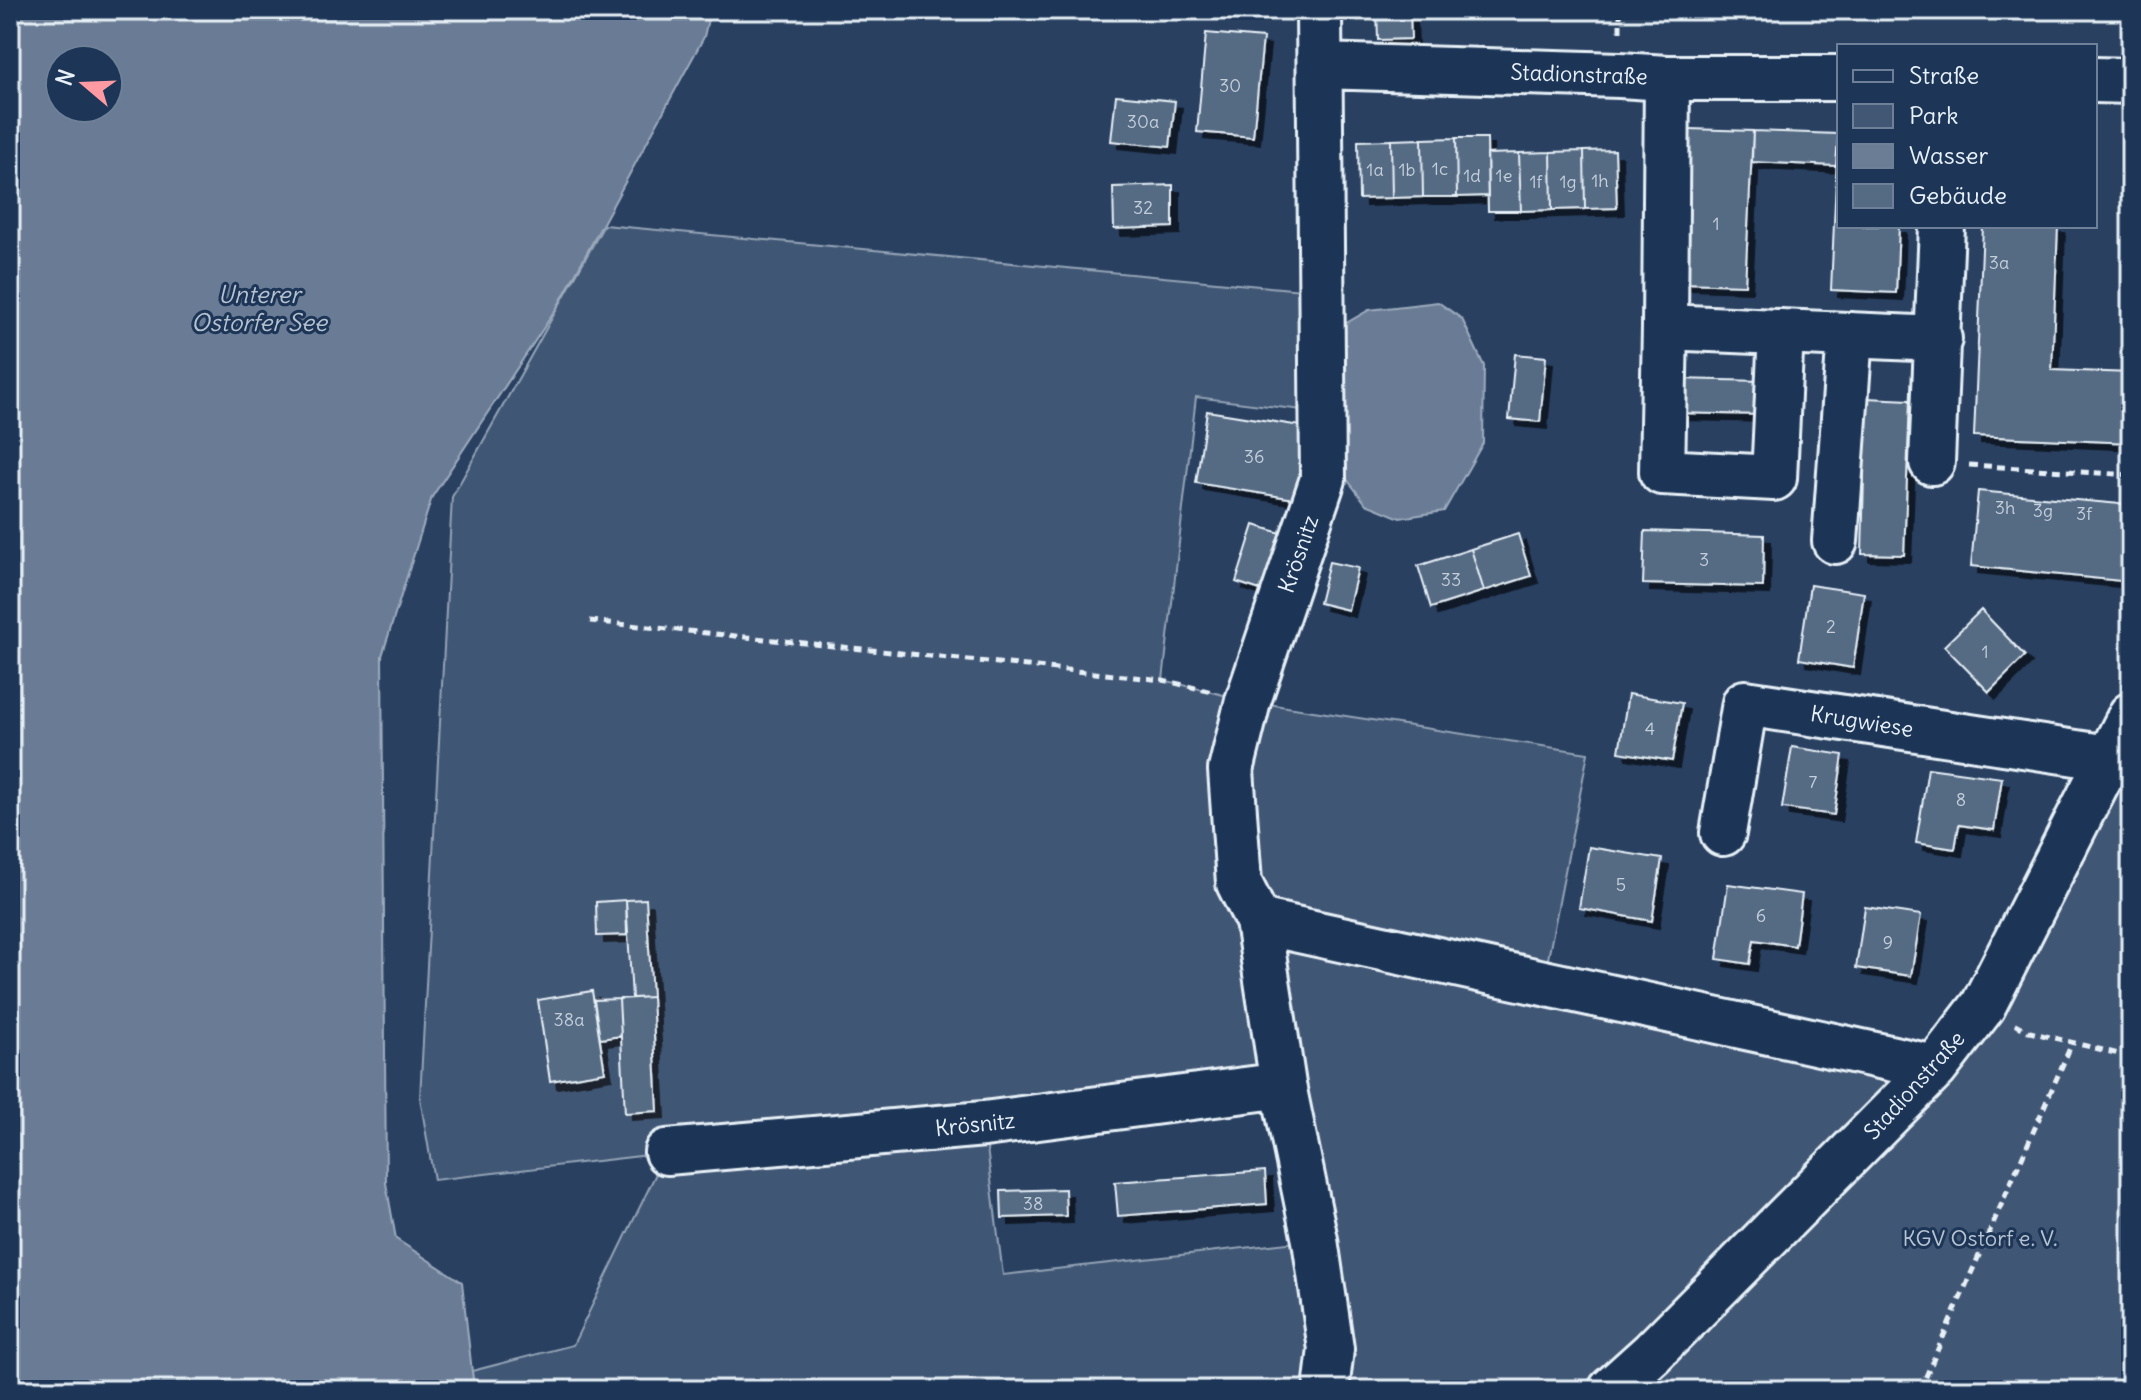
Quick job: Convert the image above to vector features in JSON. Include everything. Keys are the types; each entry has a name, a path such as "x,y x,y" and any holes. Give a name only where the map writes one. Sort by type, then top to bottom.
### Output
{"street":[{"name":"Krösnitz","path":"1319,10 1323,479 1248,701 1231,770 1239,883 1258,921 1283,1085 1315,1240 1331,1349 1326,1390"},
{"name":"Stadionstraße","path":"1320,66 1667,78 1837,78"},
{"path":"1667,78 1662,472 1774,478 1781,332"},
{"path":"2097,80 2131,81"},
{"path":"1932,462 1942,228"},
{"path":"1665,327 1939,339"},
{"path":"1835,541 1850,335"},
{"name":"Krugwiese","path":"1723,833 1745,703 2109,758"},
{"name":"Stadionstraße","path":"1611,1390 1652,1353 1935,1068 1983,1006 2131,715"},
{"path":"1258,921 1935,1068"},
{"name":"Krösnitz","path":"667,1152 984,1124 1283,1085"}],"path":[{"path":"1932,462 2131,475"},
{"path":"590,621 1163,680 1248,701"},
{"path":"1983,1006 2030,1032 2131,1057"},
{"path":"1920,1390 2073,1041"}],"green space":[{"name":"KGV Ostorf e. V.","path":"604,225 1313,291 1302,410 1196,397 1163,680 1248,701 1588,753 1546,969 1935,1068 2131,715 2131,1390 474,1390 472,1371 573,1345 666,1153 434,1180 420,1098 452,497","holes":["1283,1085 1315,1240 1003,1275 984,1124"]}],"water":[{"name":"Unterer Ostorfer See","path":"10,10 710,10 704,37 558,306 432,497 382,656 386,1183 396,1239 462,1282 474,1390 10,1390"},
{"path":"1438,302 1462,319 1484,366 1483,443 1444,511 1400,518 1366,504 1346,478 1336,329 1369,310"}],"building":[{"path":"1377,10 1410,10 1411,39 1378,40"},
{"path":"1206,33 1263,38 1253,137 1197,132"},
{"path":"1116,95 1175,101 1170,147 1111,141"},
{"path":"1689,129 1753,131 1745,285 1681,283"},
{"path":"1753,131 1837,134 1836,166 1752,162"},
{"path":"1456,138 1457,197 1423,197 1422,139"},
{"path":"1456,138 1487,138 1488,196 1457,197"},
{"path":"1422,139 1423,197 1392,198 1391,140"},
{"path":"1391,140 1392,198 1359,199 1358,141"},
{"path":"1615,150 1617,208 1585,209 1584,151"},
{"path":"1584,151 1585,209 1552,210 1551,152"},
{"path":"1551,152 1552,210 1521,211 1519,153"},
{"path":"1519,153 1521,211 1488,211 1487,154"},
{"path":"1837,156 1837,228 1899,228 1896,293 1831,290"},
{"path":"1173,185 1173,227 1114,229 1113,187"},
{"path":"1983,228 2058,228 2052,370 2131,373 2131,443 1974,436"},
{"path":"1515,354 1546,357 1540,422 1509,419"},
{"path":"1676,379 1764,381 1764,415 1674,413"},
{"path":"1866,398 1910,400 1904,555 1862,554"},
{"path":"1207,411 1313,428 1301,500 1196,483"},
{"path":"1978,491 2131,505 2131,582 1971,566"},
{"path":"1254,525 1284,534 1266,592 1236,582"},
{"path":"1645,531 1764,535 1763,587 1643,584"},
{"path":"1518,534 1531,576 1484,591 1471,549"},
{"path":"1471,549 1484,591 1431,608 1418,566"},
{"path":"1329,562 1358,568 1348,610 1319,603"},
{"path":"1810,585 1864,593 1853,668 1799,659"},
{"path":"1981,610 2025,656 1989,692 1944,646"},
{"path":"1628,694 1682,703 1672,761 1619,752"},
{"path":"1792,747 1843,755 1834,815 1782,808"},
{"path":"1928,768 2002,778 1994,830 1959,825 1955,849 1916,843"},
{"path":"1589,847 1662,859 1652,921 1579,908"},
{"path":"1728,884 1802,894 1795,946 1754,940 1750,964 1717,959"},
{"path":"646,899 652,997 632,998 626,900"},
{"path":"626,900 627,935 597,936 596,902"},
{"path":"1865,907 1921,915 1911,976 1856,968"},
{"path":"592,991 605,1072 550,1081 538,1000"},
{"path":"652,997 658,1111 625,1113 619,999"},
{"path":"619,999 621,1036 600,1039 594,1000"},
{"path":"1265,1171 1267,1204 1118,1216 1115,1182"},
{"path":"1065,1189 1066,1216 1002,1218 1001,1191"}]}
